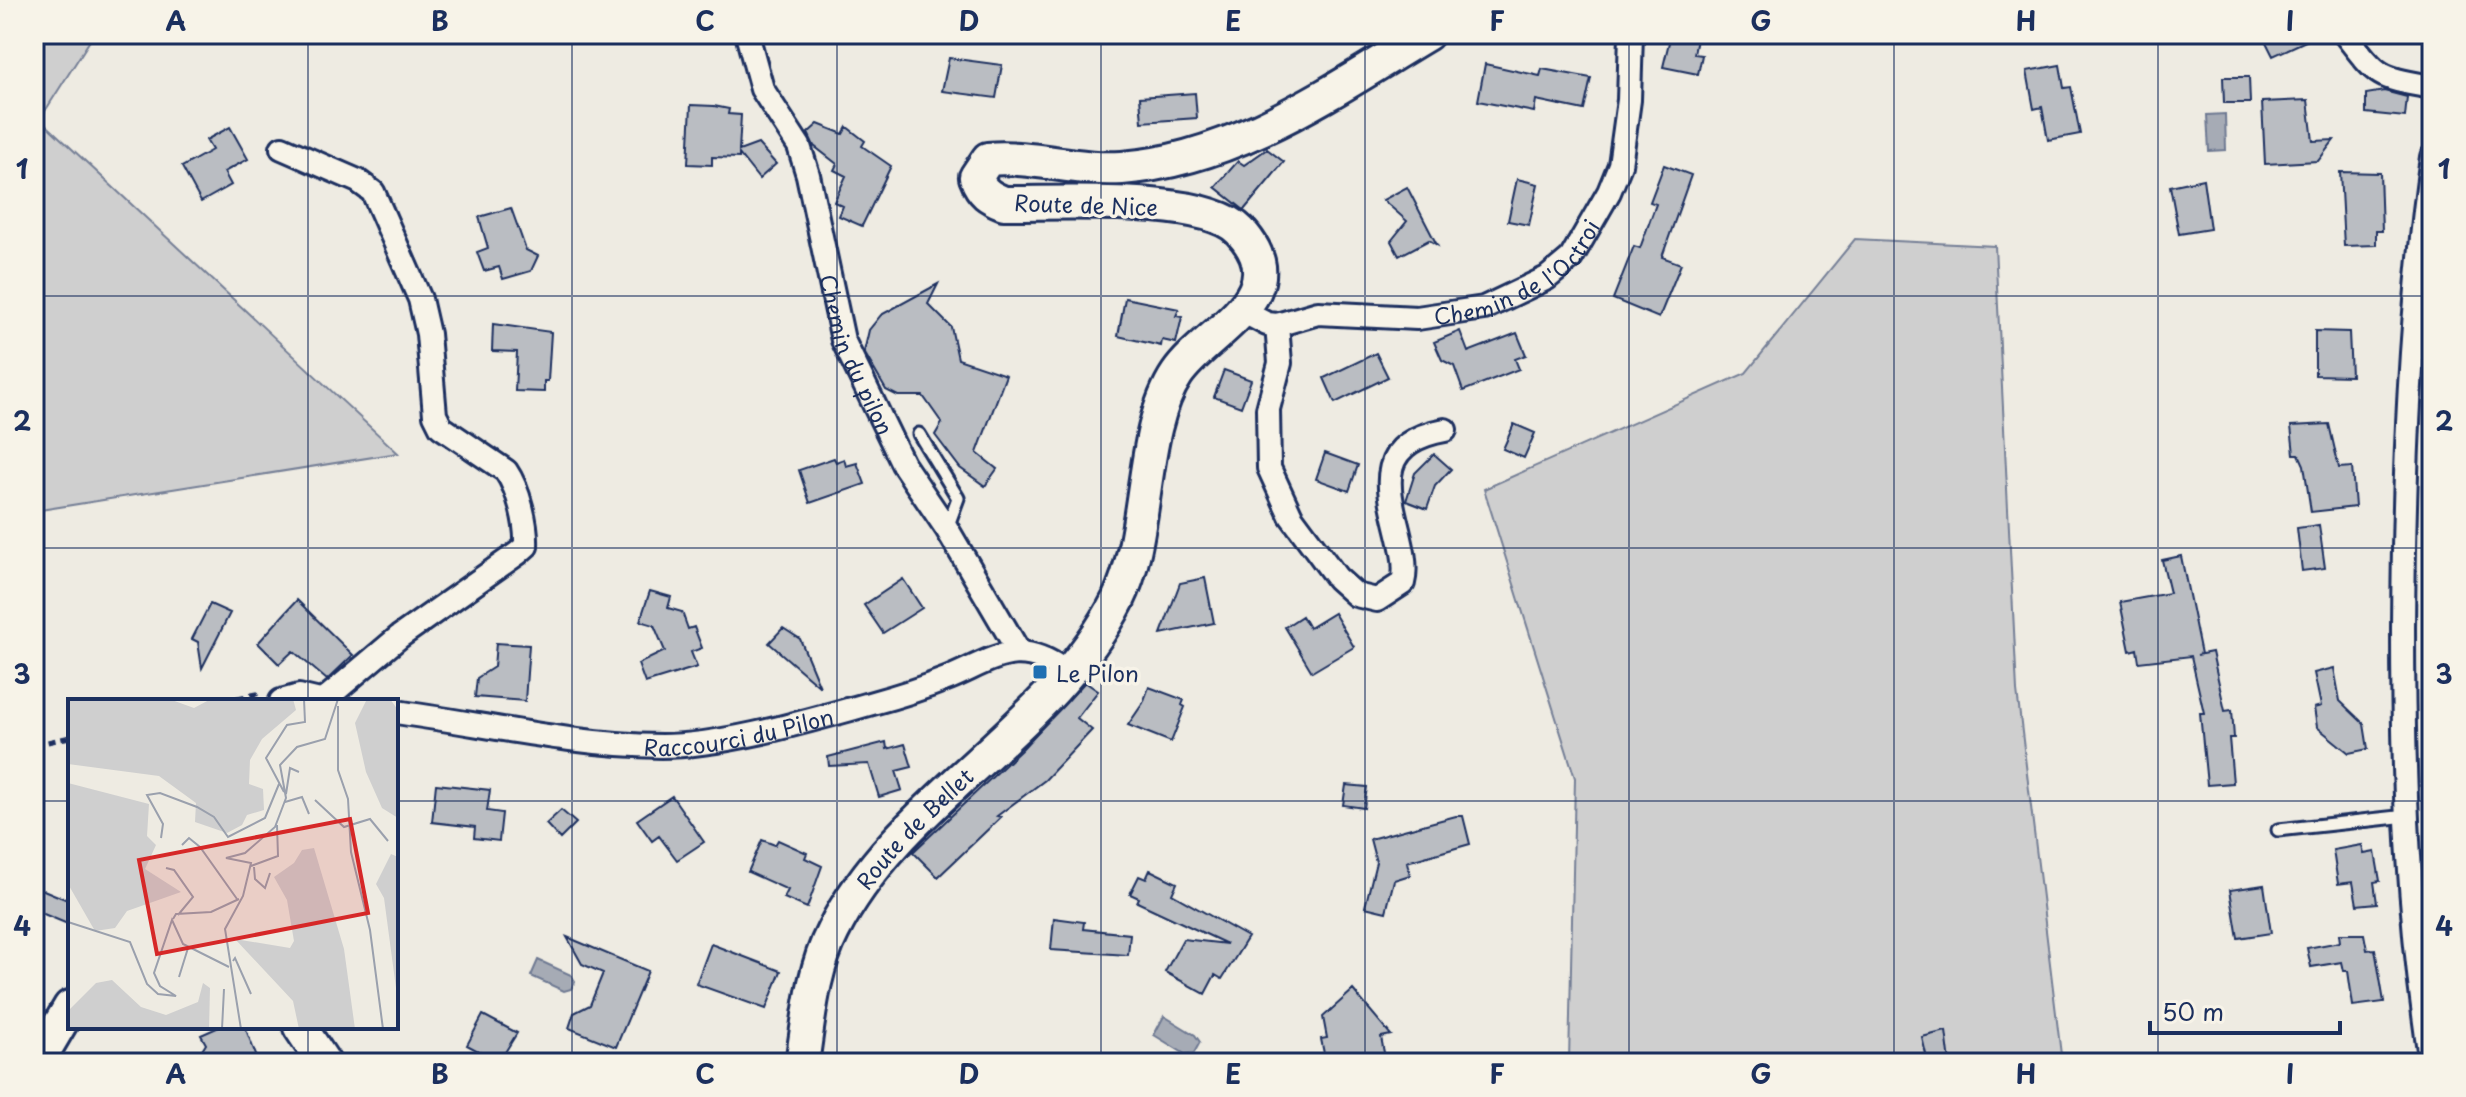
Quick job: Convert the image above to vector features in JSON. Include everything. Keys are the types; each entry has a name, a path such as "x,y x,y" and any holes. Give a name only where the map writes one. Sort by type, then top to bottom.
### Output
{"main road":[{"name":"Route de Nice","path":"1097,635 1119,599 1132,563 1165,399 1177,374 1244,312 1253,296 1258,274 1251,249 1230,223 1213,214 1179,208 1004,203 986,196 976,177 981,167 988,159 1005,157 1077,167 1121,168 1212,150 1302,108 1427,34"},
{"name":"Route de Bellet","path":"802,1063 822,956 856,893 892,847 1066,672 1097,635"},
{"path":"37,1063 68,1010"},
{"path":"301,1029 324,1063"}],"street":[{"name":"Chemin du pilon","path":"747,34 762,89 799,146 843,340 903,464 947,529 1019,652"},
{"name":"Chemin de l'Octroi","path":"1277,325 1318,313 1417,318 1484,308 1547,278 1571,258 1609,192 1620,165 1629,100 1631,34"},
{"path":"2345,34 2370,66 2387,80 2432,87"},
{"path":"282,148 358,181 373,192 403,253 420,299 428,334 435,415 441,427 506,471 513,482 527,536 526,546 518,553 411,628 324,699"},
{"path":"2431,1063 2409,870 2403,644 2408,370 2432,157"},
{"path":"1244,312 1267,324 1277,325 1280,363 1268,409 1269,468 1306,538 1337,578 1356,595 1377,600 1403,583 1406,570 1389,499 1395,461 1402,449 1416,440 1445,430"},
{"path":"1019,652 1044,657 1066,672"},
{"name":"Raccourci du Pilon","path":"398,712 609,742 663,746 760,732 871,703 949,678 996,656 1019,652"},
{"path":"288,699 299,696 313,699"}],"lane":[{"path":"919,434 958,498 947,529"},
{"path":"2278,830 2407,816"}],"path":[{"path":"34,745 68,737"}],"shaded area":[{"path":"34,34 94,34 40,119 398,453 34,511"},
{"path":"2225,114 2226,150 2209,151 2207,115"},
{"path":"1855,239 1995,246 2017,691 2062,1063 1569,1063 1575,778 1484,489 1746,373"},
{"path":"538,960 571,975 575,981 571,989 564,991 531,976"},
{"path":"1164,1016 1195,1035 1200,1042 1194,1053 1185,1054 1154,1035"}],"building":[{"path":"1671,34 1698,34 1694,54 1702,55 1698,74 1663,67"},
{"path":"2262,34 2321,34 2273,56"},
{"path":"949,58 1002,65 996,98 942,91"},
{"path":"1485,64 1540,76 1542,69 1591,78 1584,110 1536,100 1534,112 1478,101"},
{"path":"2060,65 2064,88 2071,87 2080,134 2048,140 2042,107 2034,109 2027,71"},
{"path":"2223,77 2249,77 2250,103 2224,103"},
{"path":"2384,91 2407,97 2405,117 2366,113 2366,94"},
{"path":"1195,93 1197,118 1142,122 1140,97"},
{"path":"2308,100 2313,141 2334,140 2318,161 2265,164 2262,102"},
{"path":"691,105 729,109 728,114 741,115 739,151 758,144 776,164 759,179 739,154 739,158 712,157 712,165 688,164"},
{"path":"818,124 843,134 847,127 865,141 862,146 891,166 862,226 839,216 843,206 834,202 846,176 834,170 837,164 814,146 808,133"},
{"path":"230,127 248,159 224,172 231,185 201,202 182,167 212,150 206,140"},
{"path":"1267,149 1284,162 1244,210 1215,187 1238,161 1244,165"},
{"path":"1664,165 1691,175 1662,257 1681,264 1659,318 1613,299 1634,246 1640,248 1656,204 1650,202"},
{"path":"2340,172 2380,173 2382,231 2376,231 2376,245 2344,246"},
{"path":"1517,179 1538,184 1529,225 1508,221"},
{"path":"2203,179 2210,229 2179,234 2170,186"},
{"path":"1407,187 1437,245 1429,240 1399,256 1391,241 1407,221 1383,200"},
{"path":"511,208 526,250 538,256 531,271 503,279 499,267 484,271 477,252 488,248 479,217"},
{"path":"938,284 928,304 951,327 958,359 1006,375 977,453 997,469 985,486 960,468 935,435 942,423 923,396 898,396 886,390 864,352 869,330 881,315"},
{"path":"1125,298 1179,309 1176,316 1182,317 1176,343 1162,340 1161,346 1118,336"},
{"path":"493,324 551,332 548,381 544,381 544,392 515,391 517,352 492,351"},
{"path":"1460,331 1468,352 1517,333 1526,355 1515,359 1519,369 1463,391 1454,366 1442,360 1434,342"},
{"path":"2315,331 2349,332 2351,376 2315,375"},
{"path":"1376,353 1388,377 1335,403 1324,378"},
{"path":"1224,370 1251,380 1241,407 1214,397"},
{"path":"1514,424 1535,433 1524,458 1503,449"},
{"path":"2329,424 2339,468 2352,467 2355,507 2311,512 2304,465 2299,454 2294,454 2291,426"},
{"path":"1325,453 1358,465 1349,491 1316,479"},
{"path":"1434,454 1451,469 1435,486 1427,509 1406,501 1415,473"},
{"path":"834,458 836,462 844,459 846,466 857,463 865,484 810,503 799,470"},
{"path":"2319,525 2325,568 2302,571 2297,528"},
{"path":"2181,556 2201,654 2197,655 2212,652 2225,711 2232,710 2234,738 2229,738 2233,783 2207,785 2200,713 2204,713 2191,656 2139,662 2137,649 2130,651 2120,602 2170,593 2162,560"},
{"path":"1205,578 1214,623 1161,634 1180,583"},
{"path":"903,579 922,608 883,633 864,605"},
{"path":"650,591 671,597 668,608 682,612 688,629 694,627 702,648 691,652 697,667 645,683 638,664 665,651 654,625 640,621"},
{"path":"297,600 353,655 327,680 293,651 279,664 258,643"},
{"path":"210,604 230,613 202,668 198,642 192,639"},
{"path":"1334,613 1354,647 1312,672 1285,627 1302,616 1309,628"},
{"path":"783,628 800,639 820,687 769,643"},
{"path":"496,643 529,645 525,701 475,697 477,678 494,667"},
{"path":"2334,668 2340,701 2364,724 2368,749 2349,753 2317,727 2314,708 2321,706 2314,673"},
{"path":"1085,682 1098,691 1077,718 1092,730 1045,780 997,816 1001,817 938,877 913,852 1021,750"},
{"path":"1149,687 1184,700 1182,705 1185,707 1171,742 1128,725 1143,703"},
{"path":"886,742 887,749 905,744 912,767 896,771 902,790 879,797 869,764 829,766 828,757"},
{"path":"436,784 490,790 487,811 502,813 499,841 474,838 475,827 432,822"},
{"path":"1346,785 1367,787 1364,808 1343,805"},
{"path":"672,796 704,842 677,860 659,836 652,841 637,820"},
{"path":"561,810 576,823 560,839 546,824"},
{"path":"1463,816 1470,844 1407,862 1410,875 1394,880 1386,912 1365,907 1376,862 1370,839"},
{"path":"762,840 775,845 778,840 807,853 805,858 822,866 807,908 784,898 788,890 748,872"},
{"path":"2362,845 2364,854 2375,852 2380,881 2374,882 2377,903 2357,905 2353,882 2338,884 2333,850"},
{"path":"1150,870 1177,883 1172,894 1248,937 1222,979 1215,975 1205,994 1165,972 1183,939 1227,944 1137,902 1139,898 1130,894 1139,876 1146,879"},
{"path":"2264,885 2271,933 2238,938 2230,890"},
{"path":"34,886 68,900 68,924 34,910"},
{"path":"1054,918 1084,922 1083,929 1130,934 1128,955 1051,950"},
{"path":"2339,934 2364,934 2367,950 2375,949 2384,1002 2353,1006 2348,971 2344,971 2342,962 2311,967 2307,948 2340,942"},
{"path":"567,937 648,971 616,1047 569,1028 574,1013 590,1005 603,973 582,964"},
{"path":"711,944 781,971 766,1009 696,984"},
{"path":"1353,990 1391,1035 1381,1037 1386,1063 1326,1063 1321,1039 1327,1038 1323,1017"},
{"path":"483,1015 517,1033 499,1062 467,1045"},
{"path":"214,1029 246,1029 259,1063 194,1063 206,1044 201,1035"},
{"path":"1946,1031 1950,1063 1928,1063 1922,1037"}],"place":[{"name":"Le Pilon","path":"1040,672"}]}
